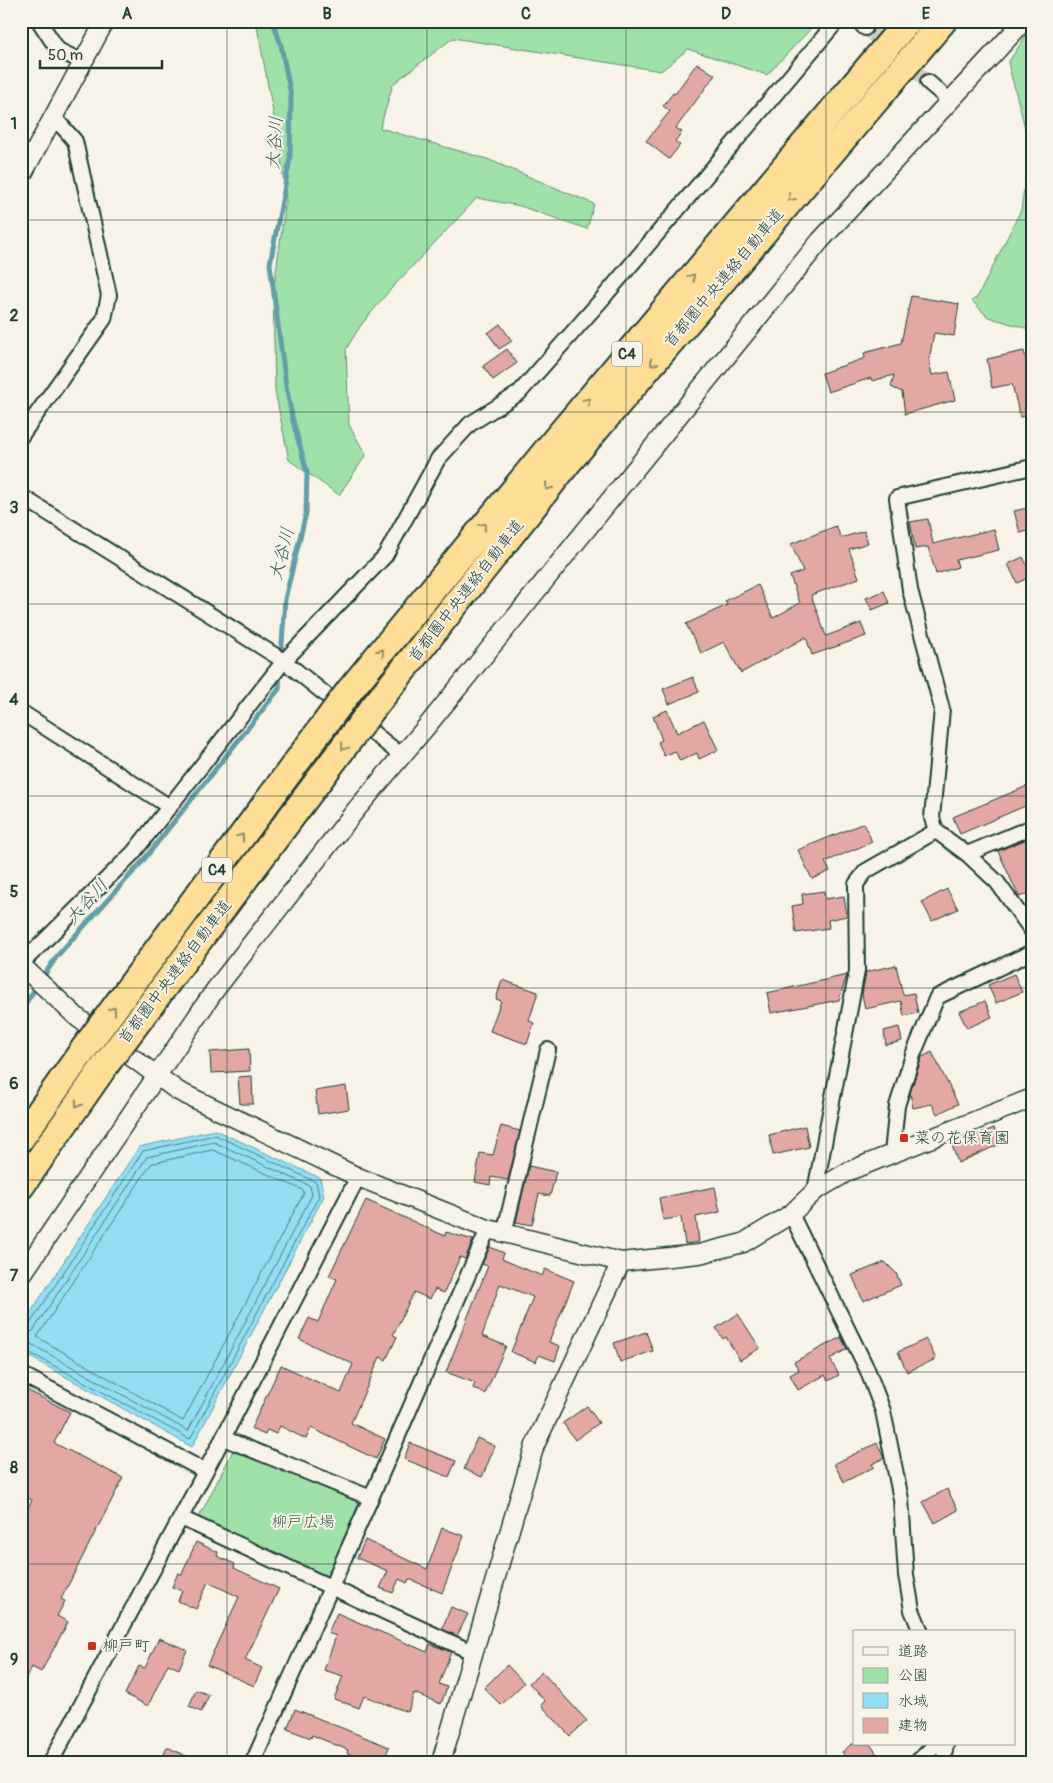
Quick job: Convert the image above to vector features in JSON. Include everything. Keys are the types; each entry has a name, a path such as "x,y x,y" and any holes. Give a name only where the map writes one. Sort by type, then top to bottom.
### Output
{"highway":[{"path":"804,143 896,21"},
{"name":"首都圏中央連絡自動車道","path":"21,1138 84,1049 350,690 454,561 908,21"},
{"name":"首都圏中央連絡自動車道","path":"21,1186 106,1064 373,708 570,460 822,161 943,21"},
{"path":"822,161 954,21"}],"street":[{"path":"39,21 58,50 83,62"},
{"path":"21,177 105,21"},
{"path":"837,21 603,298 519,393 470,424 438,459 385,556 284,661 133,853 21,965 78,1018 178,1091 358,1177 496,1231 622,1262 699,1254 743,1243 791,1214 815,1190 849,1171 1032,1098"},
{"path":"21,1276 158,1077 215,990 355,811 402,756 820,241 1024,21"},
{"path":"928,82 950,101"},
{"path":"21,436 104,319 110,295 75,141 54,118"},
{"path":"1032,467 898,498 910,590 942,709 932,818 936,831 967,854 998,882 1032,931"},
{"path":"21,496 284,661 402,756"},
{"path":"21,712 170,807"},
{"path":"967,854 1032,826"},
{"path":"815,1190 857,971 856,884 866,871 936,831"},
{"path":"892,1153 897,1106 913,1055 937,997 1032,952"},
{"path":"253,1762 372,1498 496,1231 548,1050"},
{"path":"51,1762 224,1438 358,1177"},
{"path":"791,1214 866,1369 883,1411 901,1499 906,1575 912,1610 920,1630"},
{"path":"441,1762 536,1445 622,1262"},
{"path":"21,1374 206,1471"},
{"path":"224,1438 372,1498"},
{"path":"180,1518 474,1653"},
{"path":"917,1762 934,1746"},
{"path":"943,1762 946,1746"}],"green space":[{"path":"256,21 818,21 767,75 688,49 661,71 453,38 393,84 380,128 487,159 594,204 587,229 520,206 477,198 390,290 361,325 346,349 349,425 366,455 339,495 289,460 275,391 273,293 286,200 279,144"},
{"path":"1032,35 1032,330 988,317 972,301 978,296 1021,210 1030,147 1008,63 1025,37"},
{"name":"柳戸広場","path":"234,1449 359,1503 327,1577 198,1519"}],"water":[{"path":"215,1130 320,1178 324,1196 192,1447 21,1352 21,1327 139,1147"}],"building":[{"path":"697,63 715,75 676,128 682,132 675,141 680,145 669,159 646,141 670,111 663,106 673,93 675,94"},
{"path":"911,296 959,304 954,336 934,333 929,360 932,375 949,372 955,400 905,414 902,392 891,387 894,375 872,381 871,378 828,392 822,373 865,358 864,353 901,343"},
{"path":"500,324 512,341 499,349 488,333"},
{"path":"507,349 517,363 493,380 483,366"},
{"path":"1024,351 1032,386 1032,415 1020,417 1012,384 992,388 987,359"},
{"path":"1032,507 1032,530 1020,533 1014,511"},
{"path":"928,519 933,544 994,529 999,550 956,560 958,567 936,574 928,547 915,549 910,522"},
{"path":"836,526 841,538 864,531 868,543 849,549 859,578 811,595 826,636 861,623 866,636 812,655 806,637 741,673 724,642 701,653 686,624 727,605 725,601 758,585 773,618 800,603 790,576 803,571 791,544"},
{"path":"1023,557 1032,576 1017,583 1008,564"},
{"path":"884,591 889,603 872,610 866,598"},
{"path":"693,677 699,692 669,704 663,689"},
{"path":"667,710 677,733 704,720 718,750 699,759 697,753 680,761 675,751 664,756 658,742 662,740 653,716"},
{"path":"1032,784 1032,803 960,834 953,817"},
{"path":"864,823 872,842 825,862 830,871 812,879 798,850"},
{"path":"1032,837 1032,892 1019,897 998,851"},
{"path":"947,889 958,909 932,921 922,902"},
{"path":"824,891 825,899 844,896 847,916 828,920 829,928 796,933 792,906 803,904 802,894"},
{"path":"896,965 903,995 914,993 918,1013 904,1016 901,1001 865,1009 862,994 866,972"},
{"path":"1014,974 1022,992 996,1003 988,985"},
{"path":"847,975 839,1000 771,1013 767,993"},
{"path":"502,980 538,992 529,1021 534,1023 527,1044 490,1031 501,1001 496,999"},
{"path":"985,1001 992,1017 967,1028 959,1012"},
{"path":"899,1027 902,1041 886,1045 884,1031"},
{"path":"249,1049 250,1071 211,1073 210,1052"},
{"path":"932,1052 958,1104 937,1114 932,1104 913,1108 910,1093 922,1057"},
{"path":"252,1076 253,1104 240,1104 238,1077"},
{"path":"346,1086 349,1109 318,1114 315,1091"},
{"path":"501,1126 520,1131 508,1180 491,1177 490,1185 475,1182 480,1153 493,1155"},
{"path":"805,1126 809,1147 773,1155 769,1135"},
{"path":"994,1128 1000,1144 958,1163 952,1145"},
{"path":"529,1166 556,1172 550,1196 539,1194 532,1225 516,1222"},
{"path":"715,1187 720,1212 696,1217 699,1242 685,1244 681,1217 663,1220 659,1198"},
{"path":"366,1200 445,1236 446,1232 473,1240 465,1259 460,1257 444,1293 435,1289 430,1299 414,1292 393,1335 397,1337 386,1360 380,1357 351,1423 385,1439 376,1459 311,1428 306,1439 280,1426 276,1434 267,1430 265,1435 251,1429 281,1365 341,1393 353,1364 299,1339 309,1318 318,1322 337,1279 329,1276"},
{"path":"490,1247 504,1253 502,1259 542,1276 545,1269 574,1281 549,1342 560,1346 555,1361 539,1355 536,1362 511,1352 533,1297 500,1284 482,1336 506,1346 485,1394 473,1388 475,1383 446,1372 488,1266 482,1264"},
{"path":"885,1262 896,1273 901,1285 863,1301 852,1275"},
{"path":"738,1314 760,1348 740,1360 726,1337 723,1339 716,1328"},
{"path":"646,1332 653,1351 620,1362 614,1343"},
{"path":"841,1337 847,1349 830,1359 839,1375 828,1381 825,1375 798,1390 790,1375 799,1370 794,1362"},
{"path":"926,1339 936,1359 907,1372 898,1352"},
{"path":"21,1387 70,1412 54,1443 123,1478 61,1599 65,1601 57,1616 68,1622 41,1672 32,1667 21,1688 21,1521 32,1500 21,1495"},
{"path":"587,1406 599,1423 575,1440 563,1423"},
{"path":"477,1438 495,1446 482,1477 464,1469"},
{"path":"410,1443 456,1461 449,1477 404,1459"},
{"path":"877,1443 884,1458 872,1464 874,1467 844,1482 834,1464"},
{"path":"947,1489 958,1510 935,1523 923,1502"},
{"path":"442,1528 464,1536 442,1593 409,1579 407,1583 399,1579 393,1593 380,1588 388,1571 357,1558 365,1540 427,1569"},
{"path":"196,1542 218,1552 217,1556 235,1564 234,1568 279,1589 245,1660 262,1668 254,1686 207,1665 239,1597 208,1582 196,1609 178,1601 182,1591 172,1587 178,1573 182,1574"},
{"path":"451,1607 468,1614 457,1636 442,1629"},
{"path":"337,1613 427,1652 430,1644 451,1652 439,1684 447,1687 441,1704 414,1693 408,1712 364,1696 359,1708 334,1699 343,1676 324,1670 336,1636 328,1633"},
{"path":"159,1638 187,1650 179,1669 168,1664 148,1706 125,1694 139,1666 145,1668"},
{"path":"507,1665 524,1683 501,1705 484,1688"},
{"path":"542,1672 587,1721 570,1736 541,1705 545,1701 529,1683"},
{"path":"196,1690 209,1695 201,1712 189,1706"},
{"path":"295,1709 389,1747 383,1762 371,1762 347,1753 348,1750 312,1735 311,1738 287,1729"},
{"path":"853,1744 853,1746 871,1746 877,1754 867,1762 850,1762 842,1752"},
{"path":"167,1747 199,1762 161,1762"}],"waterway":[{"name":"大谷川","path":"273,21 281,45 291,96 290,159 270,264 286,386 293,421 307,472 306,513 285,599 281,658"},
{"name":"大谷川","path":"21,1010 57,956 142,862 279,689 280,671"}],"tunnel":[{"path":"865,28 928,82"}],"place":[{"name":"菜の花保育園","path":"904,1138"},
{"name":"柳戸町","path":"92,1646"}]}
